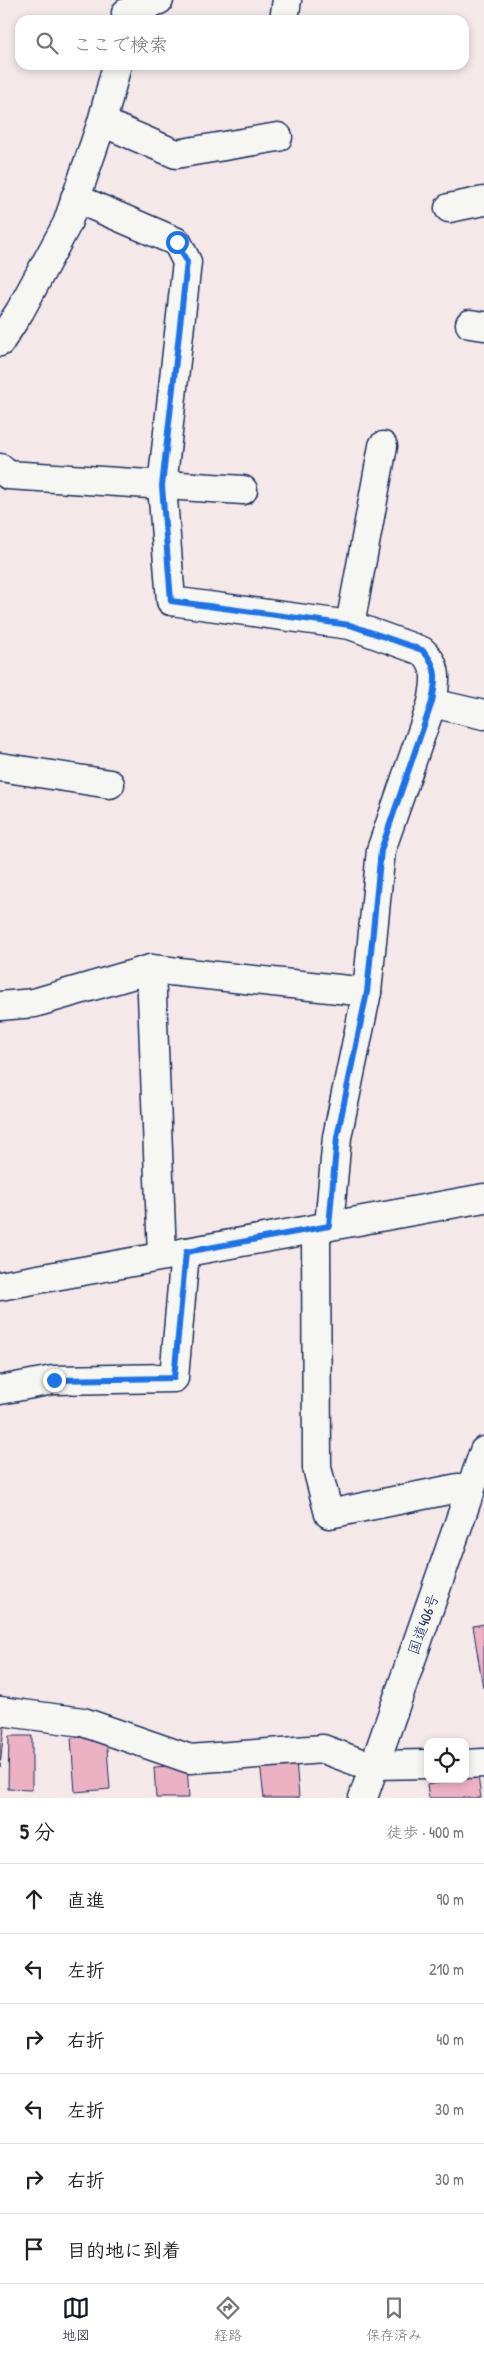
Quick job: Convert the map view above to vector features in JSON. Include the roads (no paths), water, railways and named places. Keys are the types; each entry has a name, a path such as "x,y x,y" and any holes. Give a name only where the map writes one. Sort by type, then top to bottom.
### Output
{"main road":[{"path":"126,11 159,0"},
{"path":"285,15 287,0"},
{"path":"0,342 20,310 67,224 102,122 116,70"},
{"path":"102,122 176,154 278,137"},
{"path":"75,198 177,242 187,262 162,486 171,601 350,625 422,650 431,659 436,680 432,702 381,850 367,992 337,1137 322,1227 317,1468 330,1514 458,1488 470,1493"},
{"path":"449,208 484,201"},
{"path":"350,625 383,446"},
{"path":"0,468 8,475 243,490"},
{"path":"432,702 484,715"},
{"path":"0,767 110,784"},
{"path":"0,1006 34,1003 151,969 367,992"},
{"path":"0,1390 54,1380 174,1378 174,1254 151,969"},
{"path":"0,1286 484,1198"},
{"name":"国道406号","path":"363,1798 484,1451"},
{"path":"0,1711 82,1722 190,1759 323,1749 358,1762 374,1765 424,1764"},
{"path":"469,1764 484,1764"}]}
